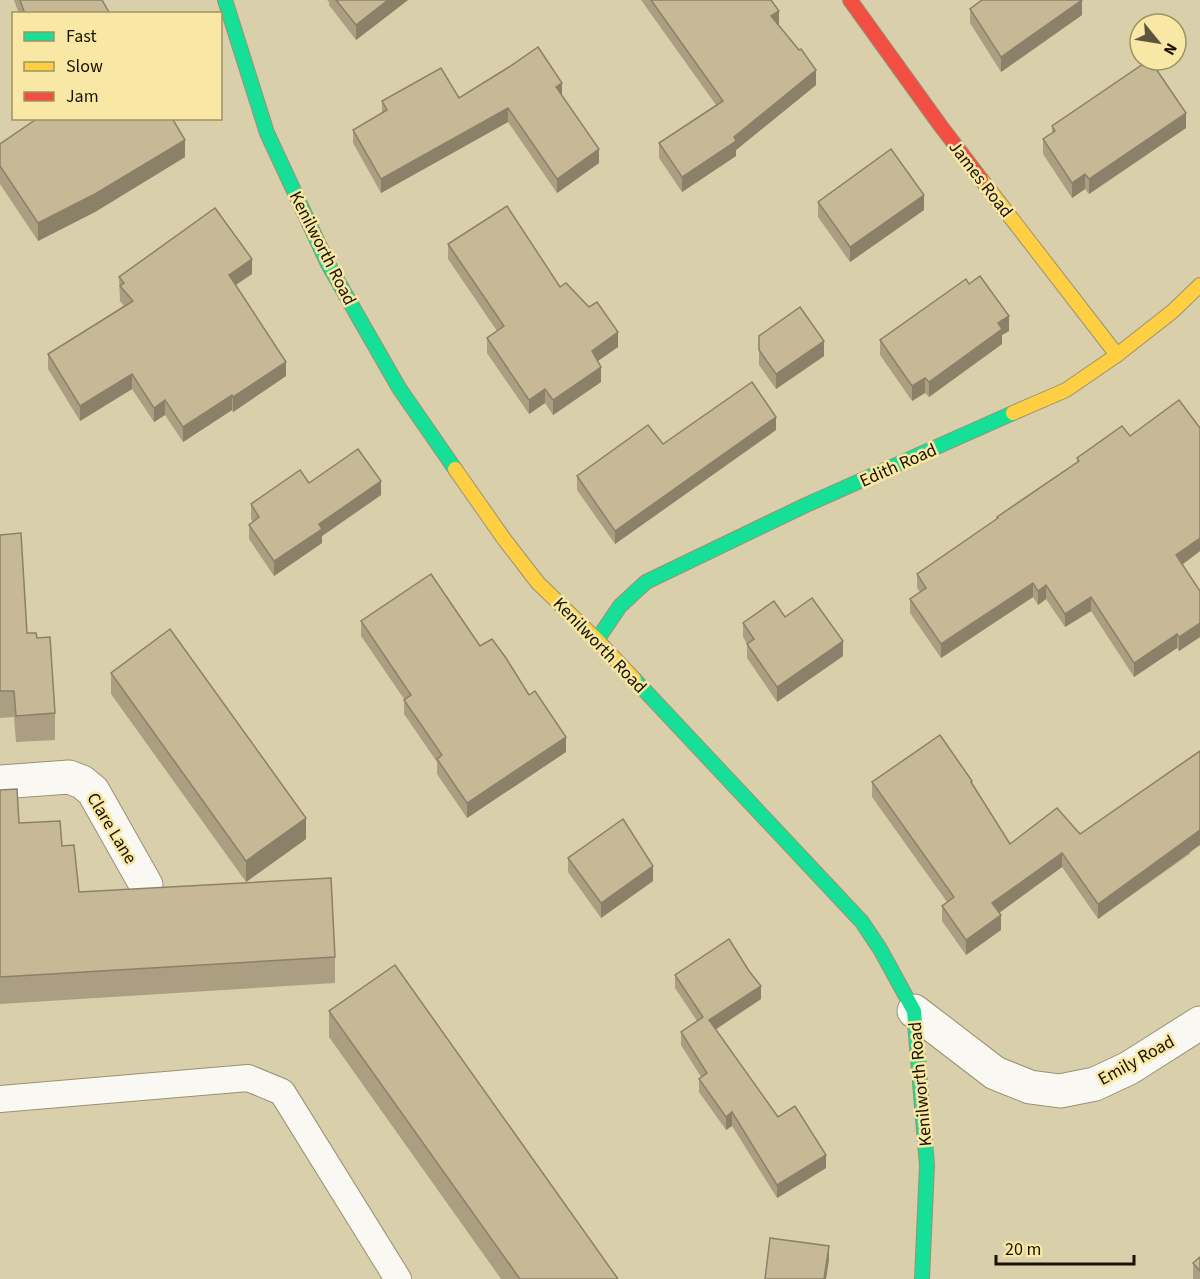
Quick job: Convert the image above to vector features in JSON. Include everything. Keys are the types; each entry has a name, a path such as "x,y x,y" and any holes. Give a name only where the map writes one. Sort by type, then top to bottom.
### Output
{"street":[{"name":"Kenilworth Road","path":"225,0 267,134 328,264 399,388 504,539 538,583 597,640 862,922 915,1011 927,1165 922,1279"},
{"name":"James Road","path":"850,0 940,125 1117,355"},
{"name":"Edith Road","path":"597,640 620,606 646,582 806,505 1066,390 1117,355 1173,311 1200,285"},
{"name":"Clare Lane","path":"0,782 69,777 81,782 93,792 146,885"},
{"name":"Emily Road","path":"915,1011 995,1073 1029,1087 1060,1090 1095,1084 1129,1068 1200,1023"}],"lane":[{"path":"0,1099 248,1078 282,1092 398,1279"}],"building":[{"path":"20,0 102,0 109,12 24,12"},
{"path":"336,0 388,0 356,25"},
{"path":"651,0 771,0 779,11 771,16 799,50 801,49 816,70 734,137 736,141 682,177 659,143 723,101"},
{"path":"982,0 1082,0 1001,57 970,9"},
{"path":"538,47 562,83 556,87 599,149 557,179 508,108 381,179 353,130 387,110 382,101 441,68 459,98"},
{"path":"1131,72 1158,72 1186,113 1089,179 1085,174 1072,183 1043,139 1055,131 1052,126"},
{"path":"35,120 173,120 185,140 95,194 38,223 0,166 0,144"},
{"path":"891,149 924,195 850,247 818,202"},
{"path":"507,206 560,287 566,283 589,307 597,302 618,332 592,351 601,367 553,400 545,389 529,400 487,338 504,326 448,244"},
{"path":"215,208 252,259 229,275 286,362 183,427 165,400 154,408 132,374 80,406 48,354 133,301 120,286 124,283 119,277"},
{"path":"980,276 1009,316 998,323 1002,329 929,382 925,378 912,386 880,340 966,279 969,284"},
{"path":"800,307 824,341 776,374 759,350 759,336"},
{"path":"752,382 776,417 615,531 577,476 648,425 663,444"},
{"path":"1179,400 1200,428 1200,538 1176,555 1200,591 1200,623 1179,637 1177,634 1134,663 1091,597 1065,614 1046,585 1038,591 1033,583 941,644 910,599 926,588 917,574 1079,461 1077,458 1122,426 1130,436"},
{"path":"358,449 381,481 319,524 322,529 274,561 249,525 259,517 251,504 300,470 309,483"},
{"path":"21,533 27,633 36,633 37,638 50,637 55,713 16,716 14,691 0,691 0,535"},
{"path":"431,574 480,646 492,639 529,695 535,691 566,737 467,803 437,759 442,755 404,700 411,695 361,621"},
{"path":"812,598 843,641 777,687 747,644 754,639 743,623 774,601 785,617"},
{"path":"170,629 306,818 246,861 111,673"},
{"path":"940,735 972,781 1010,844 1057,808 1080,834 1200,751 1200,830 1098,904 1062,853 992,903 1001,915 966,940 942,906 954,897 872,782"},
{"path":"17,789 19,823 60,821 62,846 74,845 79,892 331,878 335,957 0,977 0,790"},
{"path":"623,819 653,866 601,903 568,858"},
{"path":"729,939 761,986 709,1020 778,1117 795,1106 826,1155 777,1185 732,1112 726,1117 699,1079 707,1073 681,1032 703,1017 675,975"},
{"path":"395,965 618,1279 520,1279 329,1011"},
{"path":"770,1238 829,1246 824,1279 765,1279"},
{"path":"1200,1257 1200,1271 1193,1263"}],"traffic: fast":[{"path":"225,0 267,133 328,264 399,388 455,469"},
{"path":"597,640 620,606 646,582 806,505 1013,413"},
{"path":"634,679 862,922 880,949 914,1011 927,1165 922,1279"}],"traffic: slow":[{"path":"981,179 1117,355"},
{"path":"1013,413 1066,390 1117,355 1173,311 1200,285"},
{"path":"455,469 538,583 634,679"}],"traffic: jam":[{"path":"850,0 981,179"}]}
